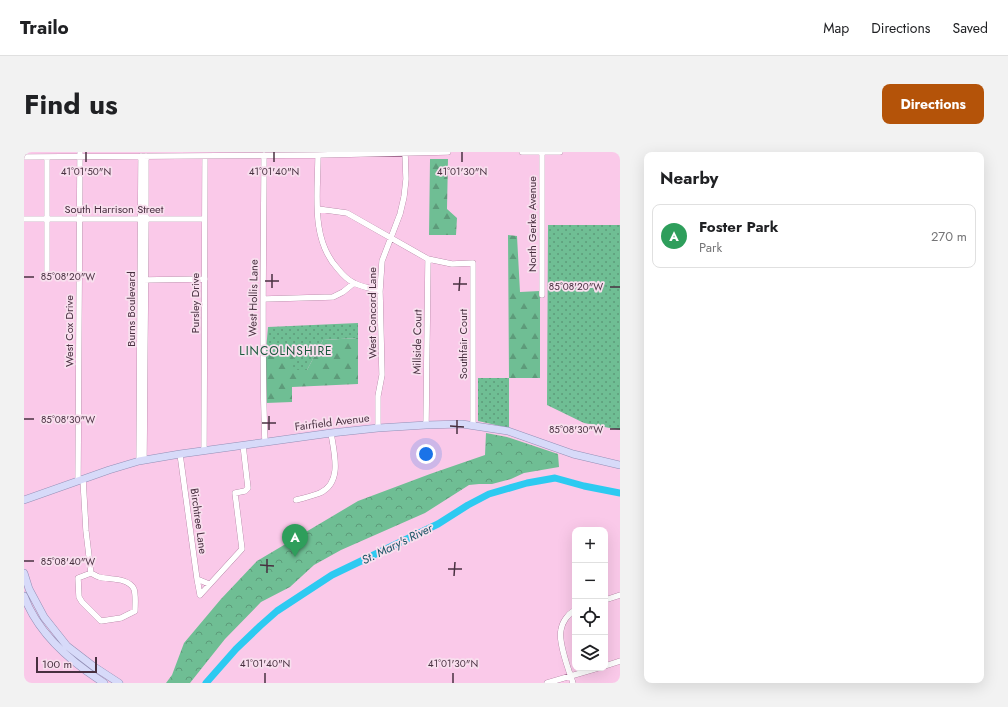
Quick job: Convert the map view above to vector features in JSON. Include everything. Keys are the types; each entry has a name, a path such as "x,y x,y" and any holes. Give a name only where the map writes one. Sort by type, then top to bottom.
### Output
{"main road":[{"name":"Fairfield Avenue","path":"24,500 142,460 331,433 426,425 462,424 508,431 573,454 620,465"},
{"path":"24,573 29,589 44,617 68,646 93,666 119,683"},
{"path":"24,596 36,619 52,641 66,655 104,683"}],"street":[{"path":"24,157 47,157 80,154 206,156 292,153 318,155 448,152"},
{"path":"522,152 560,152"},
{"name":"North Gerke Avenue","path":"542,152 542,295"},
{"name":"West Concord Lane","path":"378,428 378,396 382,375 380,290 382,261 400,214 404,197 406,179 405,153"},
{"name":"West Cox Drive","path":"80,154 81,480 91,573"},
{"name":"West Hollis Lane","path":"264,154 264,298 262,368 265,442"},
{"path":"318,155 318,232 326,253 341,273 354,283 380,290"},
{"name":"Burns Boulevard","path":"142,460 144,219 143,156"},
{"name":"Pursley Drive","path":"204,451 204,219 206,156"},
{"path":"47,157 47,278"},
{"path":"318,209 347,214 428,259"},
{"name":"South Harrison Street","path":"24,219 204,219"},
{"name":"Southfair Court","path":"428,259 452,264 473,263 473,425"},
{"name":"Millside Court","path":"426,425 428,259"},
{"path":"143,280 205,279"},
{"path":"264,298 333,297 343,292 354,283"},
{"path":"296,500 320,493 333,481 336,467 331,433"},
{"path":"197,579 209,584 242,549 235,493 245,491 248,488 243,445"},
{"name":"Birchtree Lane","path":"180,454 200,594 209,584"},
{"path":"91,573 100,577 111,578 130,584 134,588 135,611 121,618 101,620 82,602 79,597 78,578 91,573"},
{"path":"608,599 620,595"},
{"path":"572,613 564,620 560,631 562,645 573,683"},
{"path":"608,665 620,661"},
{"path":"547,683 588,671"}],"green space":[{"path":"430,159 448,159 447,209 457,218 456,235 429,235"},
{"path":"548,225 620,225 620,430 584,423 547,405"},
{"path":"508,235 517,236 520,292 540,291 540,378 509,378"},
{"path":"358,323 358,338 323,340 307,370 293,370 292,349 266,350 268,327"},
{"path":"358,338 358,384 292,387 292,402 266,403 266,350 293,349 293,370 307,370 323,340"},
{"path":"478,378 509,378 509,428 478,421"},
{"path":"486,433 507,437 558,454 559,467 524,473 511,479 492,484 469,485 425,513 341,550 314,565 290,587 261,602 225,639 190,683 166,683 172,675 184,643 221,599 257,561 358,501 485,455"}],"waterway":[{"name":"St. Mary's River","path":"206,683 236,649 277,611 332,575 438,524 489,494 527,483 555,478 584,486 620,493"}],"place":[{"name":"Foster Park","path":"295,557"}],"district":[{"name":"LINCOLNSHIRE","path":"286,351"}]}
